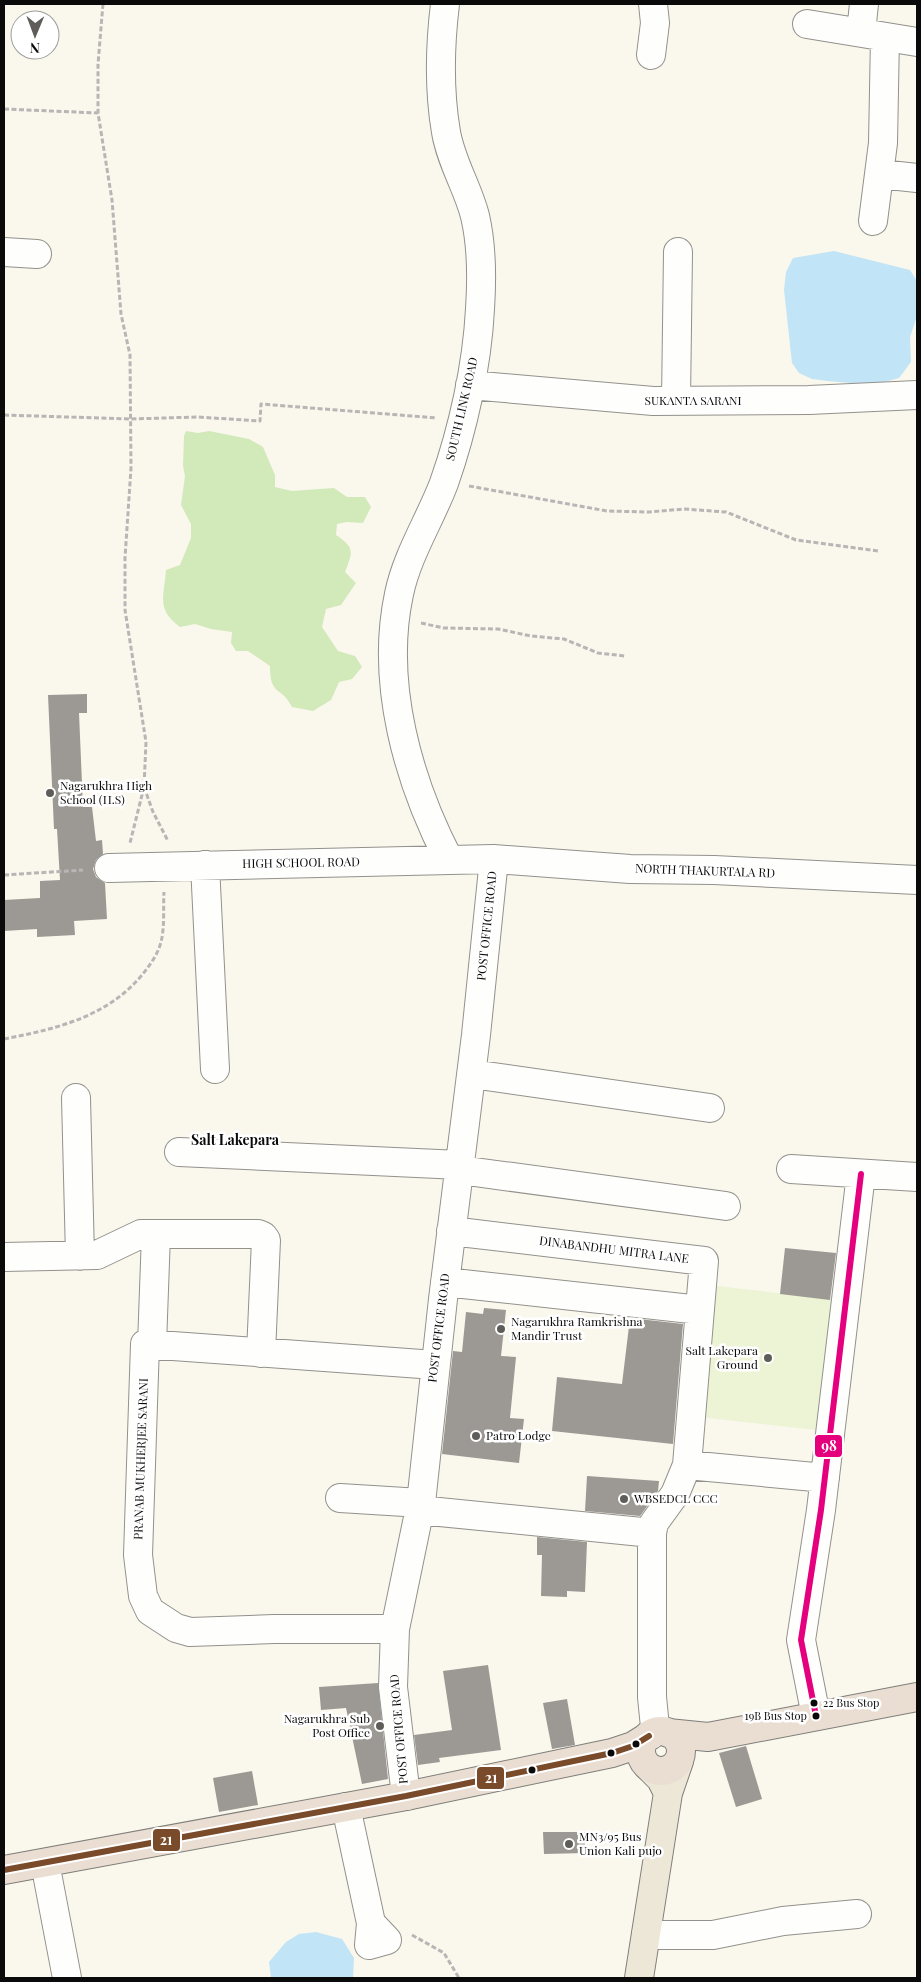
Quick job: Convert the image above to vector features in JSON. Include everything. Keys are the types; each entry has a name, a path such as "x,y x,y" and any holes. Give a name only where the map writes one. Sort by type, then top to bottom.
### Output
{"highway":[{"path":"4,1870 406,1796 612,1753 633,1746 657,1732 708,1737 917,1697"},
{"path":"650,1767 643,1759 644,1741 657,1732 674,1736 681,1748 679,1761"},
{"path":"612,1753 634,1759 663,1771 669,1770 686,1753 708,1737"}],"main road":[{"path":"639,1978 668,1793 679,1761"},
{"path":"650,1767 661,1779 668,1793"}],"street":[{"name":"SOUTH LINK ROAD","path":"445,4 441,79 446,133 455,165 475,216 480,254 480,309 476,352 458,440 444,482 410,560 399,593 394,631 395,680 400,727 428,816 449,860"},
{"path":"652,55 655,23 653,4"},
{"path":"864,4 873,34 884,125 880,174 873,221"},
{"path":"807,24 917,42"},
{"path":"880,174 917,178"},
{"path":"4,252 37,254"},
{"path":"676,401 678,252"},
{"name":"SUKANTA SARANI","path":"470,385 597,398 676,401 790,400 917,395"},
{"name":"HIGH SCHOOL ROAD","path":"116,868 494,859"},
{"name":"NORTH THAKURTALA RD","path":"494,859 630,869 724,870 917,880"},
{"name":"POST OFFICE ROAD","path":"406,1796 393,1688 395,1630 420,1507 451,1231 472,1074 494,859"},
{"path":"188,866 216,1069"},
{"path":"472,1074 710,1108"},
{"path":"76,1098 80,1256"},
{"path":"179,1152 460,1168 726,1206"},
{"path":"791,1169 917,1177"},
{"path":"816,1716 801,1640 825,1478 862,1174"},
{"name":"DINABANDHU MITRA LANE","path":"451,1231 704,1261 687,1464 675,1494 654,1523 652,1533"},
{"path":"4,1258 97,1255 141,1234 258,1234 266,1240 261,1352"},
{"path":"156,1234 152,1345 435,1365"},
{"path":"445,1282 700,1310"},
{"name":"PRANAB MUKHERJEE SARANI","path":"152,1345 146,1344 138,1555 143,1596 150,1611 176,1628 190,1632 274,1629 395,1630"},
{"path":"687,1464 825,1478"},
{"path":"340,1498 652,1533 652,1678 657,1732"},
{"path":"346,1807 371,1922"},
{"path":"45,1863 67,1978"},
{"path":"646,1935 713,1935 783,1921 857,1914"}],"path":[{"path":"4,875 116,868 144,787 146,742 126,610 125,558 132,419 130,355 122,314 112,200 98,113 98,64 103,4"},
{"path":"4,109 98,113"},
{"path":"4,415 132,419 198,417 260,421 261,404 462,420"},
{"path":"444,482 607,511 649,512 684,508 726,512 796,540 878,552"},
{"path":"396,617 444,628 498,629 531,636 564,639 598,653 625,656"},
{"path":"4,1039 73,1023 110,1005 134,984 151,963 161,942 188,866 168,841 153,812 144,787"},
{"path":"408,1933 417,1936 444,1954 459,1978"}],"green space":[{"path":"186,431 198,433 209,431 249,439 263,447 275,475 275,487 292,491 334,488 347,497 365,497 371,507 363,523 347,522 337,524 336,535 347,543 351,550 345,572 356,583 341,605 326,609 322,627 338,651 355,656 362,667 352,679 339,682 331,700 313,711 292,707 288,700 274,687 270,676 270,666 248,651 236,651 231,643 232,632 211,629 195,624 180,627 172,621 164,608 163,596 166,570 180,565 191,538 191,524 181,505 185,476 183,466 184,436"},
{"name":"Salt Lakepara Ground","path":"708,1285 840,1300 825,1431 699,1417"}],"water":[{"path":"834,251 910,270 917,281 917,316 910,337 911,362 899,378 873,385 812,379 799,373 792,363 784,290 786,272 793,258"},
{"path":"316,1932 342,1939 354,1958 353,1978 271,1978 269,1962 286,1942 299,1934"}],"building":[{"path":"87,694 87,713 79,713 83,807 92,807 96,841 102,840 103,854 96,860 93,869 96,877 105,883 107,919 74,921 75,935 37,937 37,929 4,931 4,900 40,898 40,881 60,880 57,829 54,829 48,695"},
{"path":"785,1248 836,1253 830,1300 780,1294"},
{"path":"484,1308 506,1310 501,1356 516,1357 510,1418 524,1419 519,1463 442,1454 453,1351 462,1352 466,1312 483,1314"},
{"path":"630,1318 683,1324 673,1444 552,1431 557,1377 622,1384"},
{"path":"587,1476 659,1481 658,1491 640,1516 585,1511"},
{"path":"537,1537 587,1542 585,1592 567,1591 567,1597 541,1596 542,1555 537,1555"},
{"path":"488,1665 501,1750 439,1758 440,1762 418,1765 414,1735 452,1730 443,1671"},
{"path":"378,1683 388,1779 362,1784 346,1708 321,1710 319,1687"},
{"path":"567,1699 575,1745 552,1749 543,1703"},
{"path":"746,1746 762,1799 736,1807 719,1753"},
{"path":"252,1771 258,1805 219,1812 213,1778"},
{"path":"543,1832 585,1832 585,1853 544,1854"}],"transit line":[{"name":"98","path":"816,1716 801,1640 821,1510 861,1174"},
{"name":"21","path":"4,1870 406,1796 612,1753 633,1746 649,1736"}],"place":[{"name":"Nagarukhra High School (H.S)","path":"50,793"},
{"name":"Nagarukhra Ramkrishna Mandir Trust","path":"501,1329"},
{"name":"Salt Lakepara Ground","path":"768,1358"},
{"name":"Patro Lodge","path":"476,1436"},
{"name":"WBSEDCL CCC","path":"624,1499"},
{"name":"22 Bus Stop","path":"814,1703"},
{"name":"19B Bus Stop","path":"816,1716"},
{"name":"Nagarukhra Sub Post Office","path":"380,1726"},
{"name":"MN3/95 Bus Union Kali pujo","path":"569,1844"}],"district":[{"name":"Salt Lakepara","path":"235,1140"}]}
